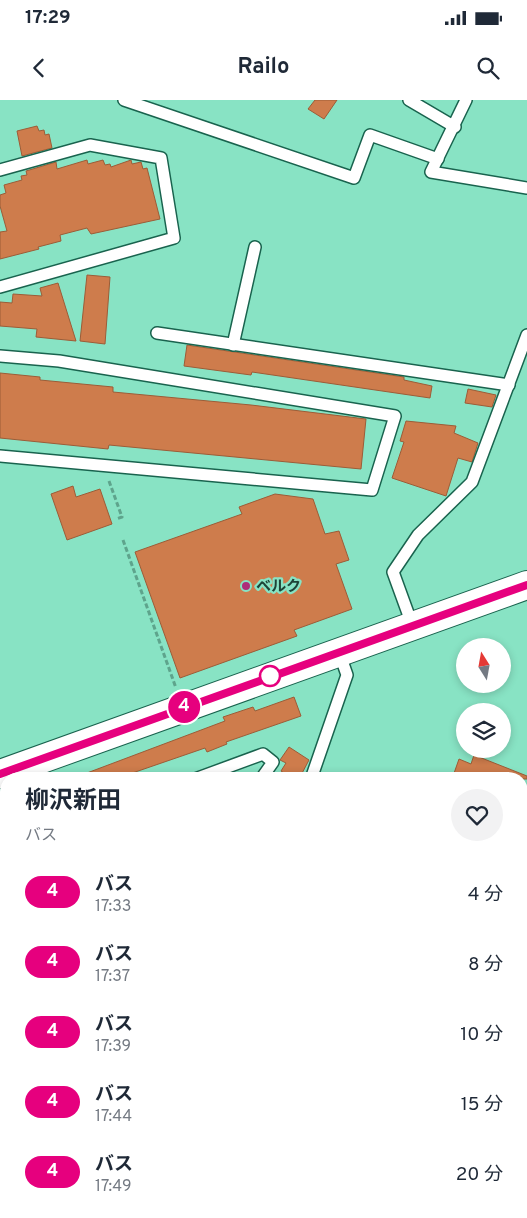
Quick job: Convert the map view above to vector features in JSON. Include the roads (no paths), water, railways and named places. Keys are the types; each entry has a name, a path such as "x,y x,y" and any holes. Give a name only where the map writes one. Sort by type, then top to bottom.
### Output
{"street":[{"path":"6,772 527,585"}],"lane":[{"path":"124,100 354,178 370,135 438,159"},
{"path":"409,100 455,127"},
{"path":"466,100 455,127 431,172 527,188"},
{"path":"0,170 90,144 161,158 174,238 0,287"},
{"path":"233,345 255,247"},
{"path":"157,333 509,385"},
{"path":"413,627 393,572 418,535 472,482 527,335"},
{"path":"0,356 59,361 395,416 372,490 0,456"},
{"path":"313,772 348,675 339,652"},
{"path":"214,772 264,754 273,762 267,772"}],"place":[{"name":"ベルク","path":"246,586"}]}
